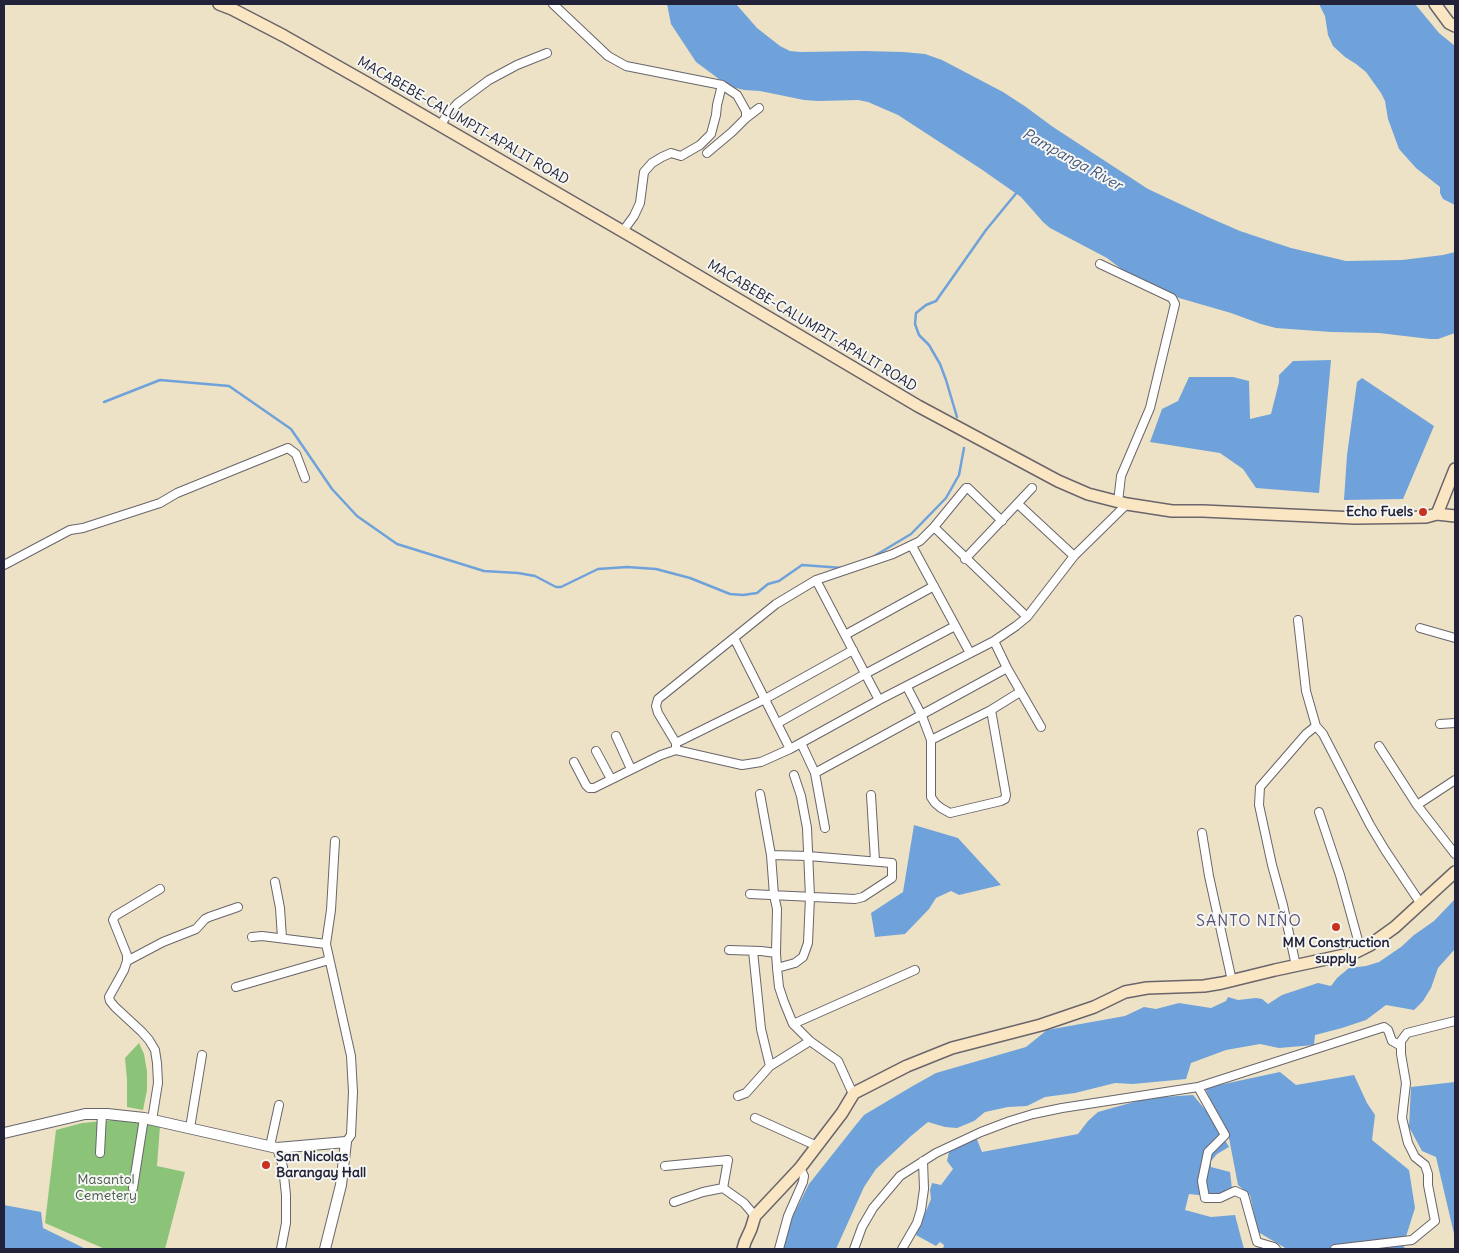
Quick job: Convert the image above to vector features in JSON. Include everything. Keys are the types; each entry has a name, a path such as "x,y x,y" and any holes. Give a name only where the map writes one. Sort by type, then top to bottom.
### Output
{"main road":[{"name":"MACABEBE-CALUMPIT-APALIT ROAD","path":"219,4 232,8 284,36 623,231 926,410 1058,481 1088,494 1122,503 1172,511 1355,518 1426,517 1437,514 1455,516"},
{"path":"1435,4 1449,23 1455,26"},
{"path":"1437,514 1455,468"},
{"path":"743,1249 755,1216 800,1168 842,1113 853,1094 907,1066 952,1048 1041,1025 1094,1008 1125,992 1146,988 1204,986 1361,951 1386,934 1455,872"}],"street":[{"path":"552,4 608,56 626,66 722,85 737,95 746,111 746,118"},
{"path":"440,126 458,103 489,80 517,65 547,53"},
{"path":"623,231 634,216 640,203 644,172 652,163 672,153 681,156 700,145 711,134 722,85"},
{"path":"707,153 759,108"},
{"path":"1002,521 966,488 934,527 912,546 816,580 776,604 658,699 656,706 658,713 676,747 742,765 761,762 801,744 879,700 994,642 1027,617 1074,556 1122,503 1121,476 1150,408 1174,304 1172,298 1100,264"},
{"path":"4,565 70,530 83,528 160,503 177,493 288,448 296,454 305,478"},
{"path":"965,559 1032,488"},
{"path":"1018,504 1074,556"},
{"path":"934,527 1027,617"},
{"path":"912,546 970,653"},
{"path":"816,580 879,700"},
{"path":"845,635 934,586"},
{"path":"1298,620 1306,691 1316,726 1323,734 1380,842 1421,904"},
{"path":"778,722 955,626"},
{"path":"1420,628 1455,638"},
{"path":"734,638 790,749"},
{"path":"994,642 1041,727"},
{"path":"574,762 586,785 589,788 594,788 676,747 853,650"},
{"path":"815,774 1007,668"},
{"path":"907,687 922,716 931,740 931,797 935,803 950,813 1001,802 1005,799 1006,795 991,710"},
{"path":"931,740 991,710 1020,692"},
{"path":"1440,724 1455,723"},
{"path":"1296,966 1259,804 1260,787 1306,734 1316,726"},
{"path":"616,736 631,769"},
{"path":"801,744 815,774 825,828"},
{"path":"1379,746 1417,805 1455,854"},
{"path":"596,751 611,779"},
{"path":"777,968 795,963 803,957 808,943 810,897 807,828 801,796 794,775"},
{"path":"1417,805 1455,780"},
{"path":"760,794 771,855 778,920 776,953 779,987 793,1024 810,1041 838,1062 853,1094"},
{"path":"871,794 875,861"},
{"path":"1319,812 1340,875 1361,951"},
{"path":"1202,833 1211,885 1232,981"},
{"path":"325,1249 341,1185 346,1142 351,1135 353,1092 351,1056 326,944 331,910 335,841"},
{"path":"750,894 851,900 863,897 892,878 892,863 771,855"},
{"path":"275,882 280,908 282,938"},
{"path":"133,1188 148,1118 158,1083 157,1063 155,1050 149,1040 110,1001 110,997 127,961 127,956 113,920 115,916 160,889"},
{"path":"127,961 163,942 196,929 212,916 238,907"},
{"path":"252,937 262,936 326,944"},
{"path":"729,950 776,953"},
{"path":"753,951 760,1029 770,1066"},
{"path":"236,987 329,960"},
{"path":"793,1024 915,970"},
{"path":"1335,1249 1412,1240 1435,1221 1428,1185 1428,1174 1425,1165 1415,1157 1408,1143 1402,1118 1406,1084 1401,1041 1408,1033 1455,1021"},
{"path":"854,1249 862,1227 873,1208 900,1176 936,1152 1010,1121 1062,1108 1198,1087 1384,1028 1388,1030 1392,1041 1401,1046"},
{"path":"738,1096 746,1093 770,1066 810,1041"},
{"path":"190,1128 202,1055"},
{"path":"1198,1087 1225,1135 1208,1152 1202,1181 1205,1198 1220,1198 1235,1191 1244,1196 1256,1242 1276,1249"},
{"path":"279,1105 273,1147 283,1167 286,1195 286,1223 281,1249"},
{"path":"4,1133 85,1114 102,1114 148,1118 273,1147 346,1142"},
{"path":"100,1153 102,1114"},
{"path":"755,1118 817,1146"},
{"path":"665,1166 728,1160 723,1188"},
{"path":"902,1249 917,1223 921,1210 924,1189 923,1161"},
{"path":"779,1249 788,1216 803,1182 804,1176 800,1168"},
{"path":"674,1202 703,1192 723,1188 744,1203 755,1216"}],"green space":[{"path":"139,1043 144,1054 147,1071 147,1090 143,1110 127,1107 125,1058"},
{"name":"Masantol Cemetery","path":"124,1119 160,1126 157,1166 185,1172 165,1249 105,1249 45,1223 56,1130 82,1123"}],"water":[{"name":"Pampanga River","path":"667,4 736,4 757,28 780,46 790,51 903,52 925,54 942,60 1003,92 1148,189 1240,231 1291,248 1346,261 1402,260 1455,252 1455,333 1438,339 1430,339 1379,333 1276,328 1179,298 1124,271 1107,258 1050,228 1021,197 898,115 868,102 858,100 804,100 732,87 696,62 671,24"},
{"path":"1319,4 1415,4 1439,33 1455,46 1455,205 1443,199 1440,187 1416,168 1399,149 1381,93 1366,72 1333,46 1328,35 1325,16"},
{"path":"1331,360 1319,493 1256,488 1243,469 1220,453 1150,442 1162,409 1178,401 1189,377 1233,377 1249,381 1250,419 1271,414 1279,375 1293,361"},
{"path":"1362,378 1434,426 1403,499 1344,500 1347,455 1357,382"},
{"path":"914,825 958,838 1001,885 959,895 951,891 936,898 929,909 905,934 875,937 871,913 903,892"},
{"path":"1455,899 1455,949 1438,968 1431,988 1423,1001 1414,1010 1386,1005 1366,1020 1315,1035 1314,1045 1279,1048 1260,1044 1226,1050 1191,1063 1186,1079 1133,1084 1115,1083 1075,1093 1045,1097 1027,1106 1008,1107 985,1112 974,1121 957,1128 928,1122 876,1169 864,1187 836,1249 783,1249 789,1224 809,1184 864,1115 936,1073 1026,1047 1047,1030 1125,1016 1144,1007 1156,1009 1179,1003 1211,1008 1226,1001 1228,997 1238,1000 1262,999 1268,1004 1282,995 1318,983 1331,986 1349,968 1379,962 1401,947 1434,921"},
{"path":"1280,1072 1296,1085 1354,1075 1367,1103 1375,1115 1372,1140 1409,1170 1415,1208 1403,1246 1406,1249 1287,1249 1258,1232 1250,1195 1238,1185 1229,1138 1205,1088"},
{"path":"1455,1082 1455,1238 1436,1157 1422,1151 1409,1127 1411,1087"},
{"path":"1193,1095 1212,1118 1229,1147 1217,1154 1211,1161 1211,1167 1230,1172 1232,1189 1217,1197 1189,1194 1185,1210 1211,1217 1235,1215 1244,1249 943,1249 944,1245 940,1242 936,1246 916,1235 931,1199 930,1190 932,1183 941,1185 953,1169 947,1161 950,1148 976,1137 982,1152 1078,1134 1098,1112 1148,1098"},
{"path":"4,1205 41,1212 43,1228 86,1249 4,1249"}],"waterway":[{"path":"957,417 940,364 929,345 919,335 915,324 916,313 926,305 936,301 986,230 1018,191"},
{"path":"104,402 160,380 229,386 291,429 332,489 357,516 397,544 484,571 535,576 556,587 561,587 598,569 627,567 656,569 690,578 730,594 743,595 757,593 768,584 779,581 802,565 843,568"},
{"path":"871,558 911,534 946,498 959,475 964,448"}],"place":[{"name":"Echo Fuels","path":"1423,512"},
{"name":"MM Construction supply","path":"1336,927"},
{"name":"San Nicolas Barangay Hall","path":"266,1165"}],"district":[{"name":"SANTO NIÑO","path":"1249,921"}]}
